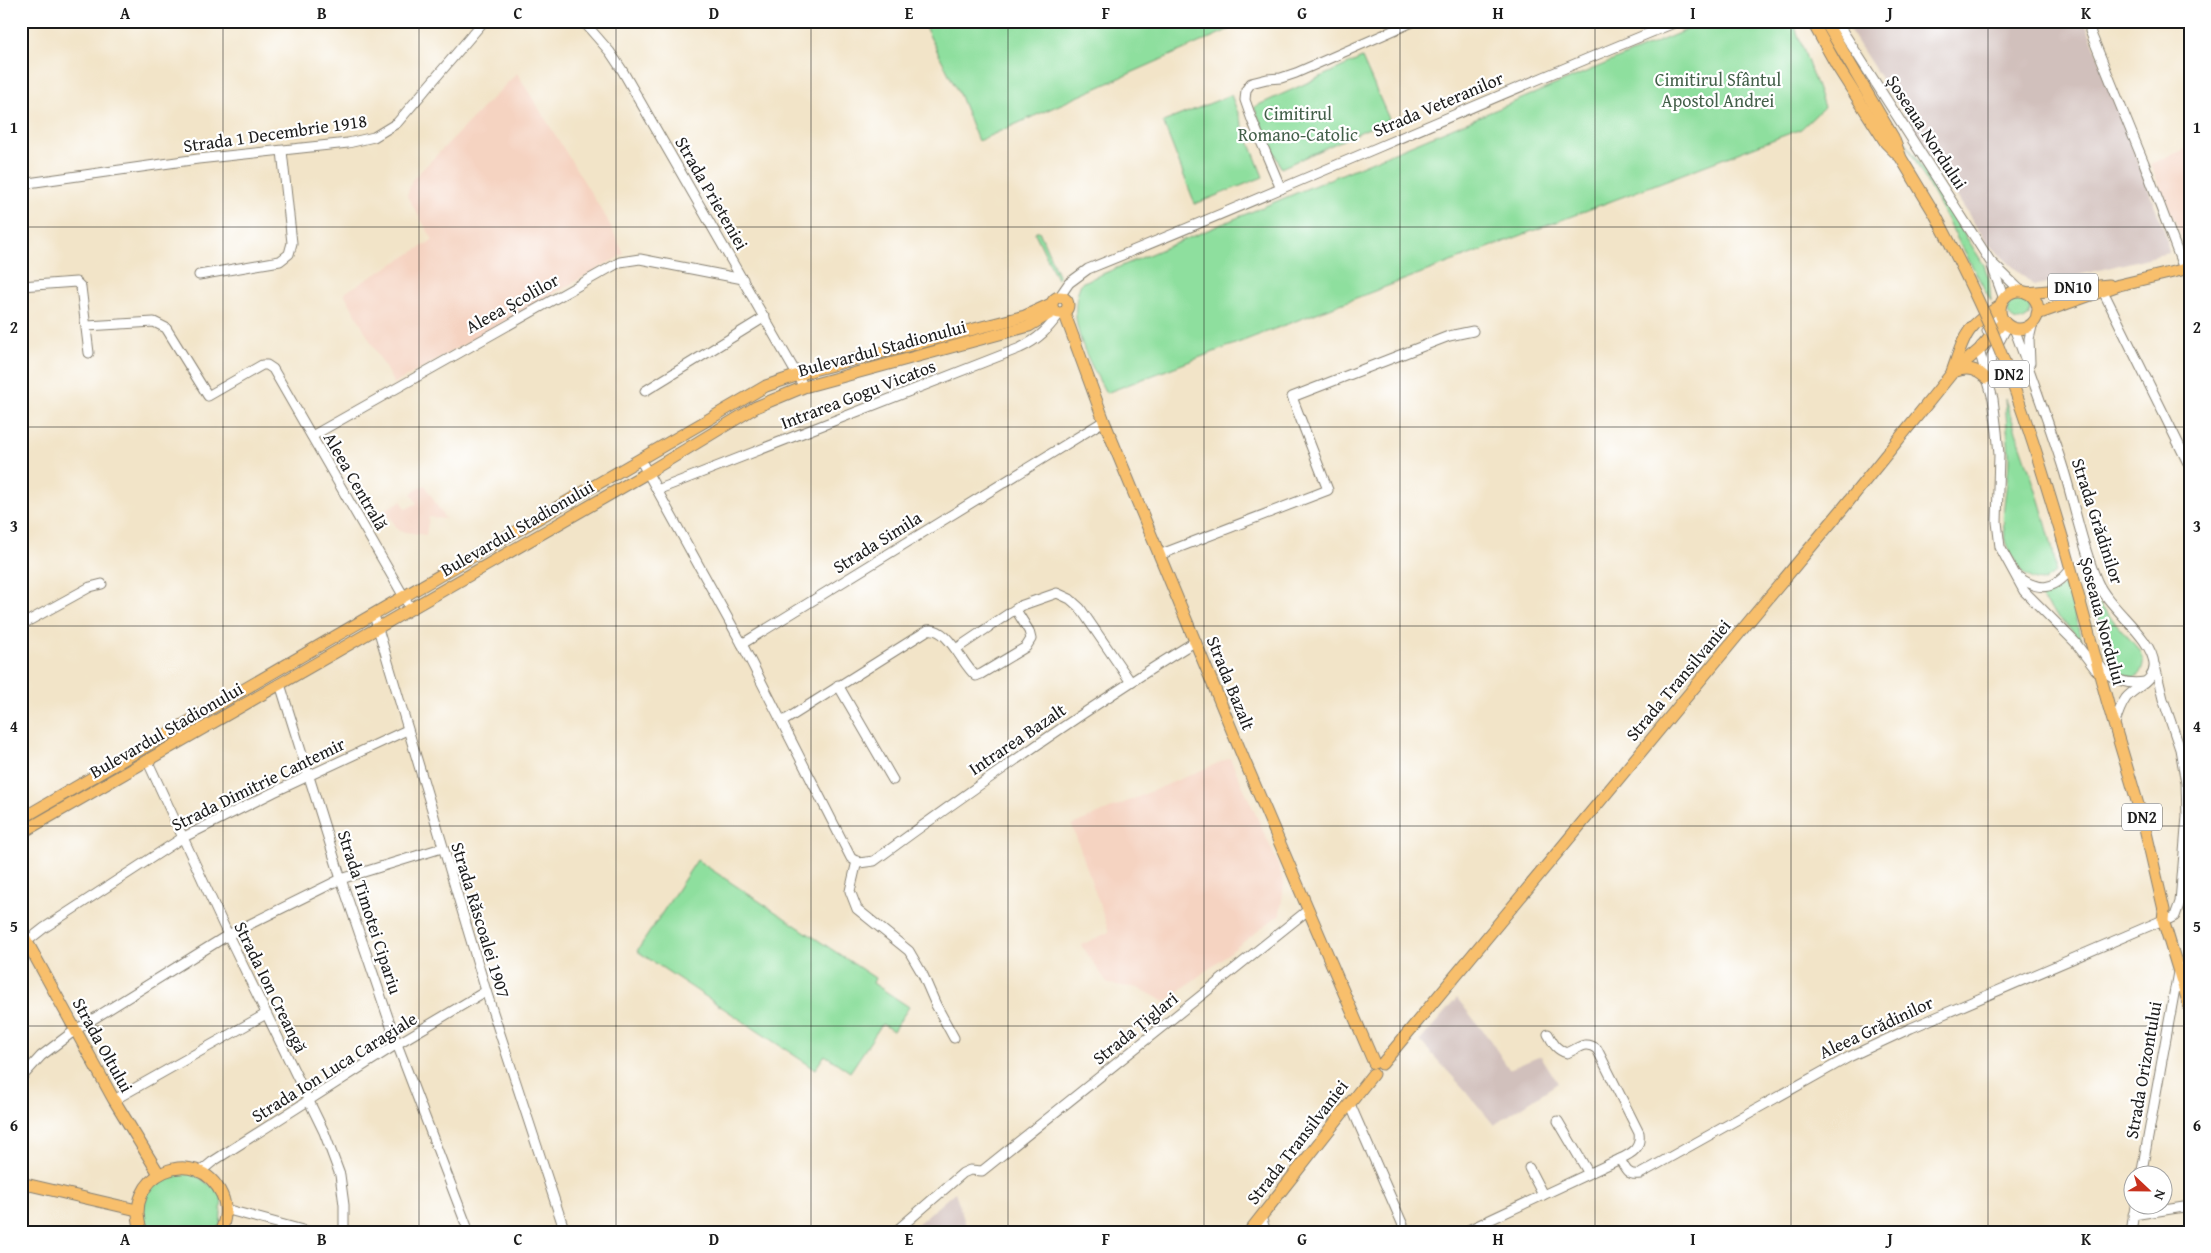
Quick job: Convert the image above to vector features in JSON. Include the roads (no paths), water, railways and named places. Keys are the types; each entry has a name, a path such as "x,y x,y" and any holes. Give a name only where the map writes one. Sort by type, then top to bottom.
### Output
{"main road":[{"name":"Șoseaua Nordului","path":"1812,21 1832,59 1886,143 1901,158"},
{"name":"Șoseaua Nordului","path":"1825,21 1893,137 1901,158 1936,216 1969,281 2000,350 2020,405 2063,540 2100,677 2145,828 2165,916 2190,985"},
{"name":"DN10","path":"2024,292 2119,284 2187,268"},
{"name":"DN10","path":"2035,318 2119,284"},
{"path":"1952,372 1972,326 2005,316 2026,327 2035,318 2035,300 2024,292 2014,292 2005,316"},
{"name":"Bulevardul Stadionului","path":"21,819 404,598 750,394 798,374 993,325 1059,306"},
{"name":"Bulevardul Stadionului","path":"21,834 647,473 756,407 778,396 804,387 1029,326 1059,306"},
{"name":"Strada Bazalt","path":"1059,306 1104,421 1308,910 1376,1067"},
{"name":"Strada Transilvaniei","path":"1249,1232 1350,1104 1376,1067 1818,538 1952,372 1979,350 2005,316"},
{"path":"1952,372 1964,368 1972,369 1986,378"},
{"name":"Strada Oltului","path":"21,931 24,944 159,1174"},
{"name":"Șoseaua Nordului","path":"2184,967 2190,1008"},
{"path":"142,1232 137,1210 144,1188 159,1174 175,1168 184,1168 200,1172 216,1184 224,1201 225,1209 225,1218 220,1232"},
{"path":"21,1184 137,1210"}],"street":[{"name":"Strada 1 Decembrie 1918","path":"21,184 198,159 348,144 374,137 397,123 484,21"},
{"name":"Strada Prieteniei","path":"583,21 610,52 622,70 804,387"},
{"path":"1281,189 1245,100 1246,90 1251,83 1281,78 1296,73 1415,21"},
{"name":"Strada Veteranilor","path":"1059,306 1074,278 1088,269 1281,189 1541,77 1679,21"},
{"name":"Șoseaua Nordului","path":"1836,21 1990,261 2024,292"},
{"path":"2101,21 2093,26 2090,31 2187,268"},
{"path":"199,275 280,261 289,254 292,244 282,152"},
{"name":"Aleea Școlilor","path":"312,436 620,262 640,259 743,279"},
{"name":"Șoseaua Nordului","path":"1990,261 2005,316 2030,374"},
{"path":"21,286 76,282 80,287 89,353"},
{"path":"2102,292 2190,467"},
{"name":"Intrarea Gogu Vicatos","path":"657,490 1036,341 1046,332 1059,306"},
{"path":"1986,378 2005,316"},
{"path":"645,391 765,317"},
{"path":"2030,374 2029,339 2035,318"},
{"name":"Aleea Centrală","path":"86,326 154,322 166,328 208,396 262,366 267,365 273,369 411,609"},
{"path":"1160,555 1328,490 1292,397 1449,336 1473,331"},
{"path":"1979,350 1993,399 1997,432 1998,535 2003,553 2024,591 2083,650 2100,677"},
{"name":"Strada Grădinilor","path":"2030,374 2064,471 2096,580 2107,599 2146,643 2152,654 2163,699 2187,766 2187,816 2180,902 2175,916 2165,916"},
{"name":"Strada Simila","path":"742,644 1104,421"},
{"path":"640,460 742,644 851,858 858,862 850,891 857,909 909,951 954,1038"},
{"path":"2013,573 2025,582 2042,587 2054,585 2071,569"},
{"path":"21,624 90,587 102,584"},
{"path":"956,649 1020,606 1057,593 1070,599 1080,608 1130,681"},
{"path":"782,722 928,630 938,631 956,649 970,672 976,676 1026,647 1031,639 1030,632 1016,610"},
{"name":"Strada Răscoalei 1907","path":"374,615 486,991 565,1232"},
{"name":"Intrarea Bazalt","path":"858,862 874,861 974,788 1130,681 1196,641"},
{"path":"2096,660 2106,673 2121,681 2137,684 2146,682"},
{"path":"2114,726 2118,713 2128,696 2152,676 2155,666"},
{"name":"Strada Timotei Cipariu","path":"280,684 341,879 397,1044 469,1232"},
{"path":"838,685 893,780"},
{"name":"Strada Dimitrie Cantemir","path":"24,944 44,928 182,838 407,730"},
{"name":"Strada Ion Creangă","path":"148,762 228,935 324,1132 340,1175 344,1205 344,1232"},
{"path":"21,1078 41,1056 74,1031 228,935 341,879 442,848"},
{"name":"Strada Țiglari","path":"895,1232 963,1173 970,1170 982,1171 1308,910"},
{"name":"Aleea Grădinilor","path":"1620,1159 1628,1173 1633,1175 1640,1174 1841,1060 2165,916"},
{"name":"Strada Orizontului","path":"2143,1166 2184,967"},
{"name":"Strada Ion Luca Caragiale","path":"200,1172 212,1162 309,1102 397,1044 486,991"},
{"path":"114,1100 266,1014"},
{"path":"1464,1232 1588,1172 1620,1159 1634,1152 1638,1147 1639,1133 1598,1048 1587,1044 1581,1045 1567,1053 1562,1052 1556,1048 1548,1034"},
{"path":"1350,1104 1406,1232"},
{"path":"1558,1121 1588,1172"},
{"path":"1529,1168 1543,1195"},
{"path":"2174,1209 2190,1206"},
{"path":"225,1209 310,1232"},
{"path":"2131,1232 2133,1216"},
{"path":"1261,1217 1266,1232"}],"park label":[{"name":"Cimitirul Sfântul Apostol Andrei","path":"1718,89"},
{"name":"Cimitirul Romano-Catolic","path":"1298,123"}]}
